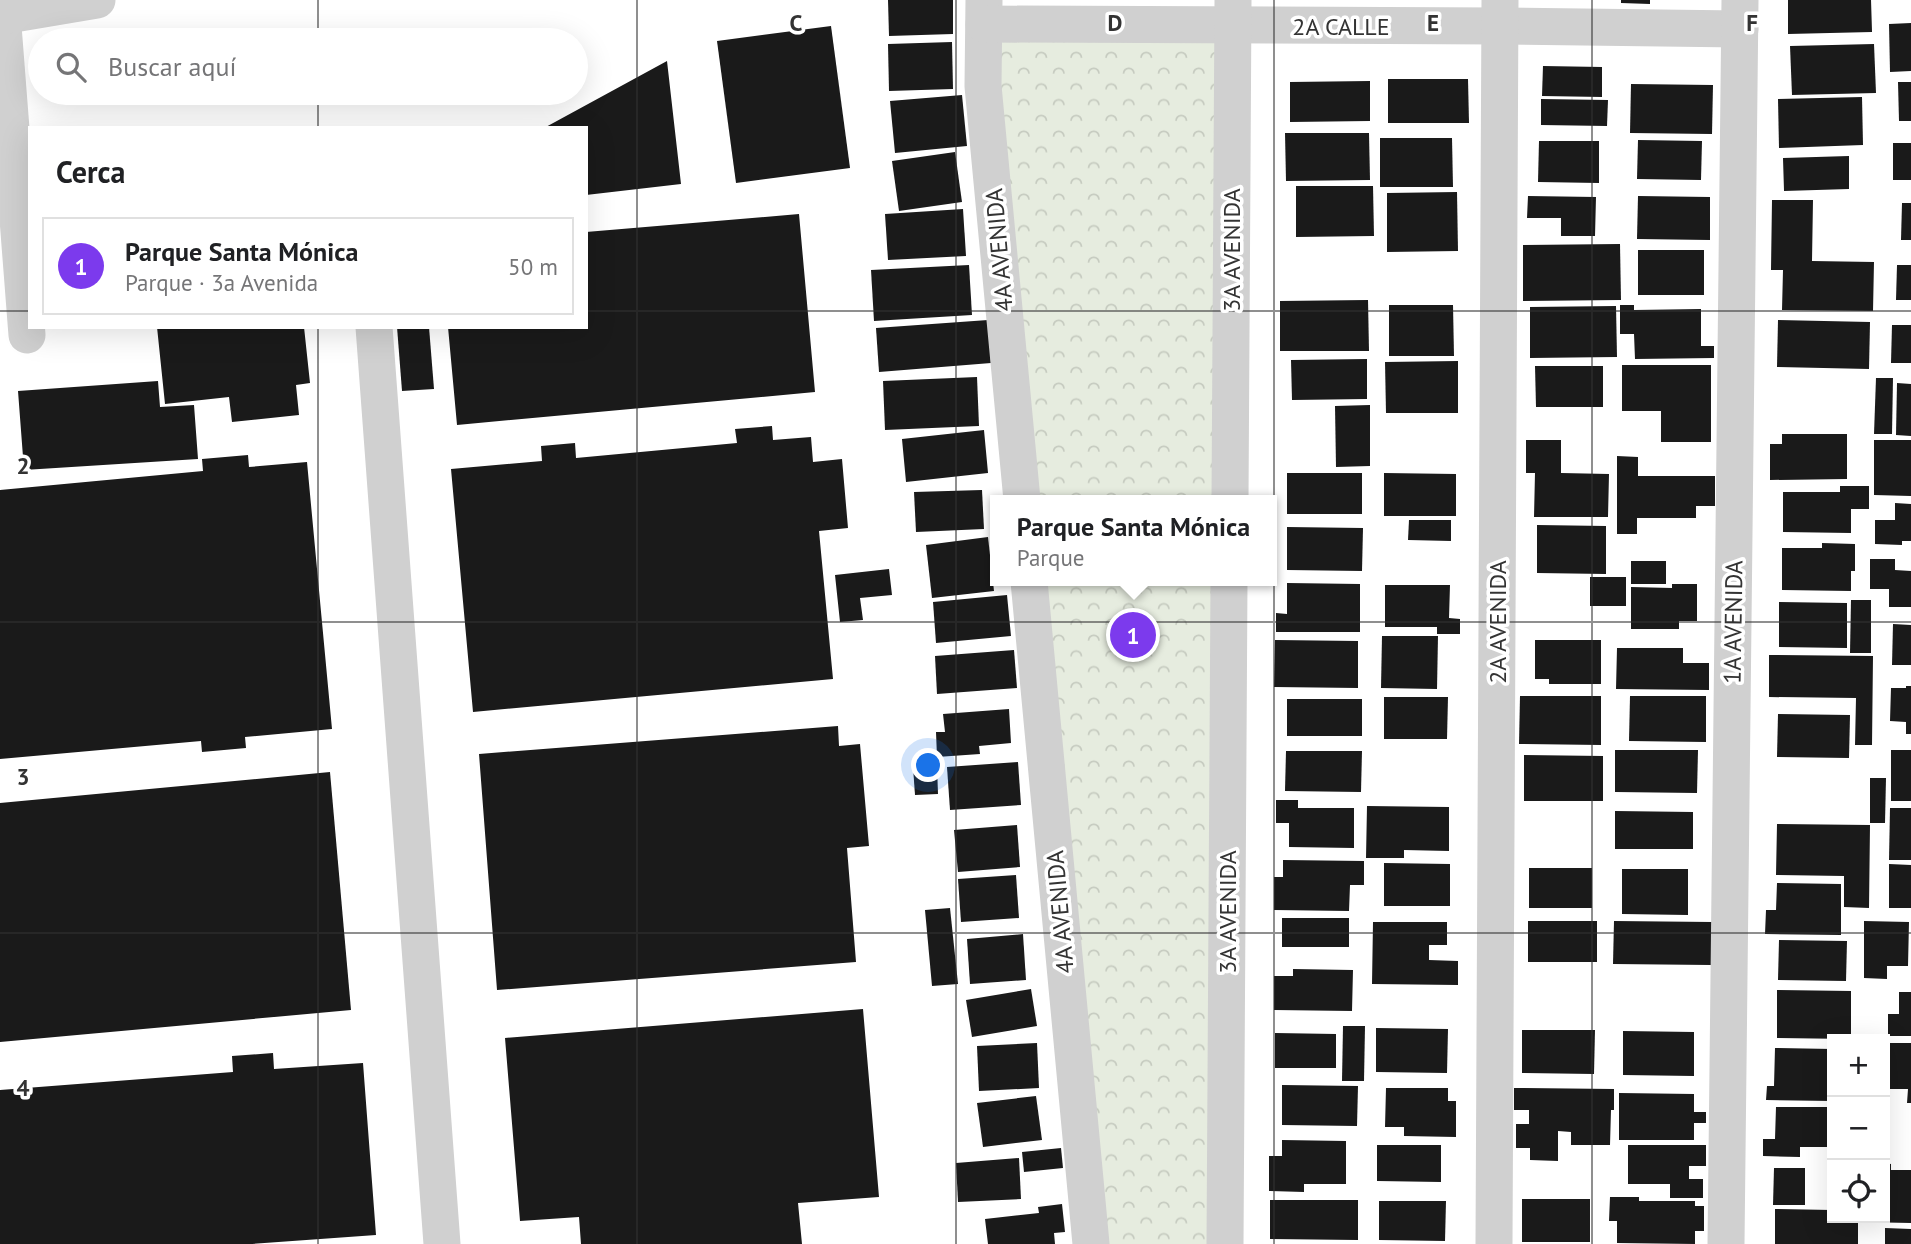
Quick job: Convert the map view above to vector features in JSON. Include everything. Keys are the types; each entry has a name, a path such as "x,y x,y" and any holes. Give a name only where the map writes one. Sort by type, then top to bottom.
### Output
{"street":[{"path":"27,335 2,8 97,0"},
{"name":"2A CALLE","path":"984,12 1740,15"},
{"name":"4A AVENIDA","path":"984,12 983,86 1022,495"},
{"name":"3A AVENIDA","path":"1230,495 1233,13"},
{"name":"2A AVENIDA","path":"1494,1244 1500,13"},
{"name":"1A AVENIDA","path":"1726,1244 1740,15"},
{"path":"374,329 443,1244"},
{"name":"4A AVENIDA","path":"1029,586 1091,1244"},
{"name":"3A AVENIDA","path":"1225,1244 1229,586"}],"green space":[{"path":"984,24 1232,26 1230,495 1026,495"},
{"path":"1033,586 1229,586 1225,1244 1092,1244"}],"building":[{"path":"888,0 953,0 953,34 889,36"},
{"path":"1621,0 1650,0 1650,4 1621,3"},
{"path":"1788,0 1871,0 1872,32 1788,34"},
{"path":"1911,23 1911,71 1890,72 1889,24"},
{"path":"831,26 850,168 736,183 717,41"},
{"path":"952,42 953,89 889,91 888,44"},
{"path":"1874,44 1876,93 1792,95 1790,46"},
{"path":"667,61 681,184 588,195 588,126 548,126"},
{"path":"1543,66 1602,67 1602,97 1542,96"},
{"path":"1388,79 1468,79 1469,123 1388,123"},
{"path":"1370,81 1370,121 1290,122 1290,82"},
{"path":"1898,82 1911,82 1911,121 1899,121"},
{"path":"1631,84 1713,85 1712,134 1630,133"},
{"path":"962,95 967,146 895,153 890,101"},
{"path":"1862,97 1863,145 1779,148 1778,99"},
{"path":"1541,99 1608,100 1607,126 1541,125"},
{"path":"1285,133 1369,133 1370,180 1286,181"},
{"path":"1380,138 1452,138 1453,187 1380,187"},
{"path":"1638,140 1702,141 1701,180 1637,179"},
{"path":"1539,141 1599,141 1599,183 1538,182"},
{"path":"1893,143 1911,143 1911,180 1893,180"},
{"path":"955,152 962,202 899,211 892,161"},
{"path":"1849,156 1849,189 1784,191 1783,158"},
{"path":"1296,186 1373,186 1374,236 1296,237"},
{"path":"1457,192 1458,251 1387,252 1387,193"},
{"path":"1528,196 1596,197 1595,236 1561,236 1561,218 1527,218"},
{"path":"1638,196 1710,197 1710,240 1637,239"},
{"path":"1772,200 1813,200 1812,261 1874,262 1873,311 1782,310 1783,270 1771,270"},
{"path":"1902,203 1911,203 1911,240 1901,240"},
{"path":"963,209 966,256 888,260 885,214"},
{"path":"799,214 815,392 457,425 448,329 588,329 588,232"},
{"path":"1620,244 1621,300 1523,301 1523,245"},
{"path":"1638,250 1704,250 1704,295 1638,295"},
{"path":"969,265 972,315 874,321 871,270"},
{"path":"1897,265 1911,265 1911,300 1896,300"},
{"path":"1368,300 1369,351 1280,351 1280,301"},
{"path":"1389,305 1453,305 1454,356 1389,356"},
{"path":"1620,305 1634,305 1634,310 1701,309 1701,346 1714,346 1714,358 1635,359 1634,334 1620,334"},
{"path":"1616,306 1617,357 1530,358 1530,307"},
{"path":"988,320 991,363 879,372 876,328"},
{"path":"1778,320 1870,322 1869,369 1777,367"},
{"path":"1892,325 1911,325 1911,363 1891,363"},
{"path":"157,329 304,329 310,383 296,385 299,415 232,422 229,397 165,404"},
{"path":"397,329 429,329 434,389 402,391"},
{"path":"1367,359 1367,399 1292,400 1291,360"},
{"path":"1458,361 1458,413 1386,413 1385,362"},
{"path":"1622,365 1711,365 1711,442 1661,442 1661,411 1622,411"},
{"path":"1535,366 1603,366 1603,407 1536,407"},
{"path":"977,377 979,426 885,430 883,381"},
{"path":"1876,378 1893,378 1892,434 1874,434"},
{"path":"158,381 160,407 194,405 198,459 24,470 18,391"},
{"path":"1897,383 1911,384 1911,436 1896,435"},
{"path":"1370,405 1370,466 1336,467 1335,406"},
{"path":"772,426 773,440 811,437 813,462 842,459 848,528 819,531 833,679 473,712 451,469 542,461 541,446 575,443 576,458 737,443 735,429"},
{"path":"984,430 988,473 906,482 902,439"},
{"path":"1782,434 1847,434 1847,479 1770,480 1770,444 1782,444"},
{"path":"1526,440 1561,440 1561,473 1609,474 1608,517 1534,517 1535,473 1526,473"},
{"path":"1874,440 1911,440 1911,496 1874,495"},
{"path":"248,455 249,467 307,462 332,729 245,737 246,748 202,752 201,741 0,759 0,490 203,471 202,459"},
{"path":"1617,456 1638,457 1638,476 1715,476 1715,506 1696,506 1696,518 1637,518 1637,534 1617,534"},
{"path":"1287,473 1362,473 1362,514 1287,514"},
{"path":"1384,473 1456,474 1456,516 1384,516"},
{"path":"1840,486 1869,486 1869,509 1851,509 1851,533 1783,532 1783,492 1840,492"},
{"path":"982,490 984,529 916,532 914,492"},
{"path":"1895,503 1911,504 1911,541 1902,541 1902,545 1875,544 1875,520 1895,520"},
{"path":"1409,520 1451,520 1451,541 1408,540"},
{"path":"1537,525 1606,526 1606,574 1537,573"},
{"path":"1287,527 1363,528 1362,571 1287,570"},
{"path":"988,537 990,586 993,586 994,591 932,598 926,545"},
{"path":"1822,543 1855,544 1855,571 1851,571 1851,591 1782,590 1782,548 1822,548"},
{"path":"1870,559 1895,559 1895,570 1911,571 1911,607 1889,607 1889,589 1870,589"},
{"path":"1631,561 1666,561 1666,584 1631,584"},
{"path":"889,569 892,595 860,598 863,620 840,622 835,575"},
{"path":"1590,577 1626,577 1626,606 1590,606"},
{"path":"1287,583 1360,584 1360,632 1276,632 1276,613 1287,614"},
{"path":"1672,584 1697,584 1697,621 1679,621 1679,629 1631,629 1631,587 1672,588"},
{"path":"1385,585 1450,585 1449,618 1460,619 1460,634 1437,634 1437,627 1385,627"},
{"path":"1007,595 1011,636 936,643 933,602"},
{"path":"1851,600 1871,600 1871,653 1850,653"},
{"path":"1779,602 1847,603 1847,648 1779,647"},
{"path":"1893,624 1911,625 1911,665 1892,665"},
{"path":"1382,636 1438,636 1437,689 1381,688"},
{"path":"1275,640 1358,641 1358,688 1274,687"},
{"path":"1535,640 1601,640 1601,684 1549,684 1549,679 1535,679"},
{"path":"1617,648 1683,648 1683,663 1709,663 1709,690 1616,689"},
{"path":"1014,650 1017,688 937,694 935,656"},
{"path":"1769,655 1873,656 1872,745 1855,745 1856,698 1769,697"},
{"path":"1911,686 1911,734 1906,734 1906,722 1890,721 1891,688"},
{"path":"1520,696 1601,696 1601,745 1519,744"},
{"path":"1630,696 1706,696 1706,742 1629,741"},
{"path":"1384,697 1448,697 1447,739 1384,739"},
{"path":"1287,699 1362,699 1362,736 1287,736"},
{"path":"1009,709 1011,743 979,746 980,754 937,757 936,732 945,732 943,714"},
{"path":"1778,714 1850,715 1849,758 1777,757"},
{"path":"838,726 839,746 860,744 869,846 847,848 856,962 497,990 479,754"},
{"path":"1615,750 1698,750 1697,793 1615,792"},
{"path":"1891,750 1911,750 1911,801 1891,801"},
{"path":"1286,751 1362,751 1361,792 1285,791"},
{"path":"1524,755 1603,756 1603,801 1524,801"},
{"path":"1018,762 1021,805 950,810 947,767"},
{"path":"937,766 938,794 915,795 913,767"},
{"path":"330,772 351,1010 0,1042 0,803"},
{"path":"1870,778 1886,778 1885,823 1870,823"},
{"path":"1276,800 1298,800 1298,808 1354,808 1354,848 1289,847 1289,823 1276,823"},
{"path":"1367,806 1449,807 1449,851 1404,850 1404,858 1366,858"},
{"path":"1890,808 1911,808 1911,860 1889,860"},
{"path":"1615,811 1693,812 1693,849 1615,849"},
{"path":"1777,824 1870,825 1869,908 1844,907 1844,876 1776,875"},
{"path":"1017,825 1020,867 958,872 954,830"},
{"path":"1283,860 1364,861 1364,885 1350,885 1349,911 1274,910 1274,877 1283,877"},
{"path":"1384,863 1450,864 1450,906 1384,906"},
{"path":"1889,864 1911,865 1911,908 1889,908"},
{"path":"1529,868 1592,868 1592,908 1529,908"},
{"path":"1622,869 1688,869 1688,915 1622,914"},
{"path":"1016,875 1019,918 961,922 958,879"},
{"path":"1777,883 1841,884 1841,935 1765,934 1766,910 1776,910"},
{"path":"950,908 958,984 932,986 925,910"},
{"path":"1282,918 1349,918 1349,947 1282,947"},
{"path":"1528,921 1597,921 1597,962 1528,962"},
{"path":"1614,921 1712,922 1711,965 1613,964"},
{"path":"1864,921 1909,922 1908,966 1887,966 1887,979 1864,978"},
{"path":"1373,922 1447,922 1447,945 1429,945 1429,960 1458,961 1458,985 1372,984"},
{"path":"1023,934 1026,980 970,984 967,939"},
{"path":"1779,940 1847,941 1846,981 1778,980"},
{"path":"1293,969 1353,970 1352,1011 1274,1010 1274,976 1293,976"},
{"path":"1031,989 1037,1026 972,1037 966,1000"},
{"path":"1777,990 1851,991 1851,1034 1827,1034 1827,1039 1777,1038"},
{"path":"1899,992 1911,992 1911,1036 1888,1034 1888,1014 1899,1014"},
{"path":"863,1009 879,1197 798,1203 802,1244 581,1244 579,1217 520,1221 505,1038"},
{"path":"1343,1026 1365,1026 1364,1081 1342,1081"},
{"path":"1376,1028 1448,1029 1447,1073 1376,1072"},
{"path":"1522,1030 1595,1030 1594,1074 1522,1073"},
{"path":"1623,1031 1694,1032 1694,1076 1623,1075"},
{"path":"1275,1033 1336,1034 1336,1068 1275,1068"},
{"path":"1037,1043 1039,1088 979,1091 977,1046"},
{"path":"1890,1043 1911,1043 1911,1103 1907,1103 1908,1089 1890,1089"},
{"path":"1775,1048 1827,1049 1827,1101 1766,1100 1767,1086 1774,1086"},
{"path":"273,1053 274,1069 363,1063 376,1235 252,1244 0,1244 0,1090 233,1072 232,1056"},
{"path":"1282,1085 1358,1086 1357,1126 1282,1125"},
{"path":"1386,1088 1448,1088 1448,1101 1456,1101 1456,1137 1404,1136 1404,1127 1385,1127"},
{"path":"1514,1088 1614,1089 1610,1145 1571,1145 1571,1132 1558,1131 1558,1161 1530,1160 1530,1148 1516,1148 1516,1124 1529,1124 1529,1110 1514,1110"},
{"path":"1619,1093 1694,1094 1694,1112 1706,1112 1706,1123 1694,1123 1694,1140 1619,1140"},
{"path":"1036,1096 1042,1140 983,1147 977,1103"},
{"path":"1776,1107 1827,1107 1827,1147 1800,1147 1800,1157 1763,1156 1763,1139 1775,1139"},
{"path":"1282,1140 1346,1141 1346,1184 1304,1184 1304,1192 1269,1191 1269,1156 1282,1156"},
{"path":"1377,1145 1441,1145 1441,1182 1377,1181"},
{"path":"1628,1145 1706,1145 1706,1166 1689,1166 1689,1179 1703,1179 1703,1198 1670,1198 1670,1184 1628,1184"},
{"path":"1061,1148 1063,1168 1024,1172 1022,1152"},
{"path":"1019,1158 1021,1199 958,1202 956,1163"},
{"path":"1890,1164 1891,1170 1911,1170 1911,1223 1890,1223"},
{"path":"1774,1168 1805,1168 1805,1205 1773,1205"},
{"path":"1610,1197 1639,1197 1639,1201 1695,1201 1695,1206 1704,1206 1704,1231 1695,1231 1695,1244 1617,1243 1617,1221 1609,1221"},
{"path":"1522,1199 1590,1199 1590,1242 1522,1242"},
{"path":"1270,1200 1358,1200 1358,1240 1270,1239"},
{"path":"1379,1201 1446,1201 1445,1241 1379,1240"},
{"path":"1062,1204 1065,1232 1054,1233 1055,1244 988,1244 985,1219 1039,1213 1038,1207"},
{"path":"1775,1209 1827,1210 1827,1223 1858,1223 1858,1244 1775,1244"},
{"path":"1885,1228 1911,1229 1911,1244 1885,1244"}],"place":[{"name":"Parque Santa Mónica","path":"1133,635"}]}
